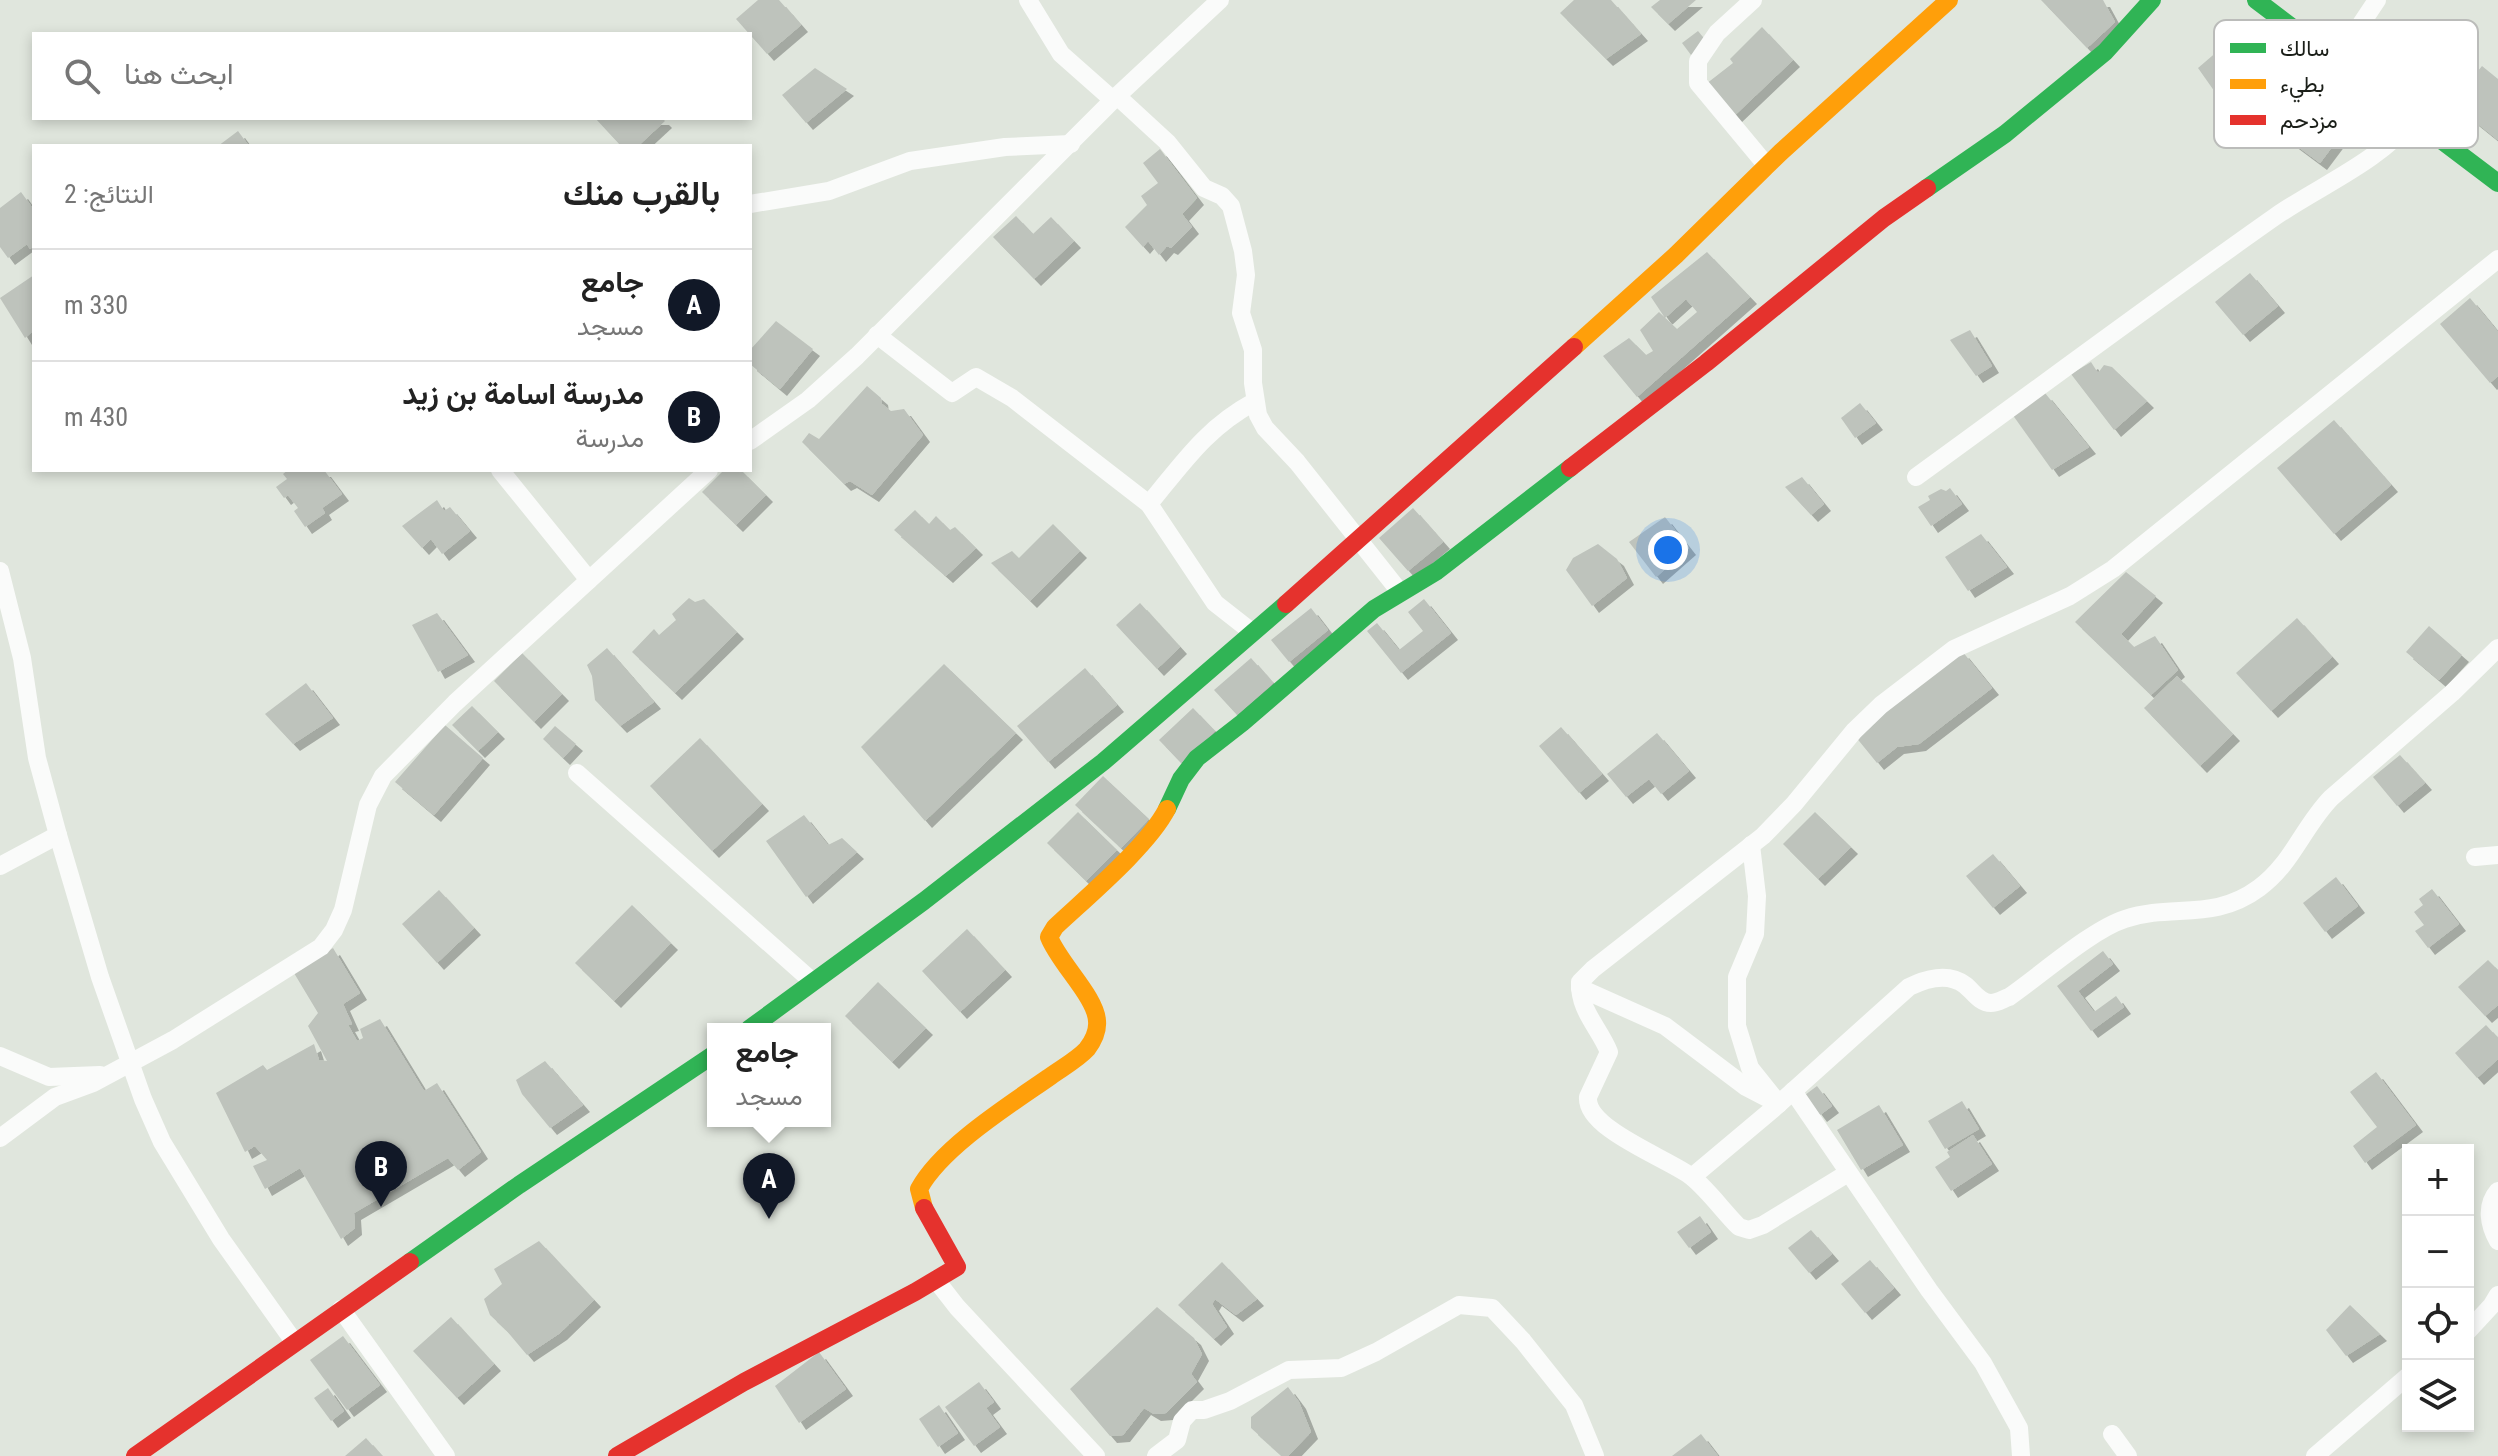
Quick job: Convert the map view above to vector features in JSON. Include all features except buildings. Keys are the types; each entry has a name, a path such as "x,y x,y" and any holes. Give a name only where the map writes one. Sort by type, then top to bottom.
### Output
{"street":[{"path":"1028,0 1061,54 1167,142 1204,188 1222,196 1231,206 1246,275 1241,313 1253,350 1254,402 1265,428 1297,462 1400,592"},
{"path":"752,440 808,400 1115,98 1220,0"},
{"path":"1753,0 1717,33 1698,61 1698,83 1767,166"},
{"path":"757,1023 924,901 1103,762 1676,255 1767,166 1949,0"},
{"path":"617,1456 744,1382 957,1267 921,1201 919,1188 925,1176 1001,1112 1085,1051 1097,1038 1099,1025 1096,1011 1052,951 1049,937 1055,927 1153,830 1181,779 1197,758 1374,609 1437,571 1706,363 1884,218 2005,134 2105,52 2152,0"},
{"path":"2256,0 2283,20"},
{"path":"2364,20 2377,0"},
{"path":"752,204 829,191 910,161 1005,147 1071,144"},
{"path":"1916,477 2280,213 2384,148"},
{"path":"2453,148 2498,183"},
{"path":"1848,1173 1763,1225 1749,1230 1739,1227 1692,1177 1611,1130 1591,1113 1587,1105 1588,1097 1609,1052 1602,1034 1587,1016 1579,996 1580,982 1751,845 1794,804 1831,756 1881,705 1954,649 2070,596 2113,569 2498,259"},
{"path":"877,335 952,393 976,377 1012,398 1149,504 1215,603 1252,632"},
{"path":"1149,504 1207,433 1254,402"},
{"path":"502,472 589,580"},
{"path":"0,1138 55,1097 109,1074 247,996 321,947 334,930 343,910 368,805 383,776 455,703 707,472"},
{"path":"0,571 22,658 37,758 100,977 130,1062 162,1142 237,1262 295,1343"},
{"path":"1692,1177 1909,987 1924,980 1944,978 1963,983 1977,998 1994,1003 2009,997 2094,936 2122,920 2144,914 2222,908 2258,889 2286,864 2313,816 2498,648"},
{"path":"577,773 813,982"},
{"path":"0,866 58,835"},
{"path":"1751,845 1757,896 1755,934 1737,977 1737,1026 1750,1068 1779,1104"},
{"path":"2475,857 2498,855"},
{"path":"1580,988 1665,1026 1746,1087 1779,1104"},
{"path":"0,1056 49,1077 109,1074"},
{"path":"135,1456 341,1309 707,1059"},
{"path":"1793,1091 1929,1290 1983,1363 2019,1428 2021,1456"},
{"path":"2498,1191 2489,1211 2491,1230 2498,1241"},
{"path":"936,1280 957,1307 1096,1456"},
{"path":"2474,1324 2498,1295"},
{"path":"1156,1456 1177,1440 1182,1421 1192,1410 1204,1410 1230,1401 1289,1370 1341,1368 1459,1305 1492,1308 1523,1341 1574,1405 1595,1456"},
{"path":"341,1309 446,1456"},
{"path":"2315,1456 2402,1381"},
{"path":"2112,1434 2128,1456"}],"traffic: fast":[{"path":"1927,188 2005,134 2105,52 2152,0"},
{"path":"2256,0 2282,20"},
{"path":"2452,148 2498,183"},
{"path":"1167,809 1181,779 1197,758 1374,609 1437,571 1570,468"},
{"path":"757,1023 924,901 1103,762 1286,604"},
{"path":"410,1262 707,1059"}],"traffic: slow":[{"path":"1574,347 1676,255 1781,152 1949,0"},
{"path":"924,1208 919,1189 943,1158 996,1114 1078,1057 1091,1043 1097,1028 1095,1012 1049,937 1055,927 1132,855 1167,809"}],"traffic: jam":[{"path":"1570,468 1706,363 1884,218 1927,188"},
{"path":"1286,604 1574,347"},
{"path":"617,1456 744,1382 957,1267 924,1208"},
{"path":"135,1456 410,1262"}],"place":[{"name":"مدرسة اسامة بن زيد","path":"381,1207"},
{"name":"جامع","path":"769,1219"}]}
